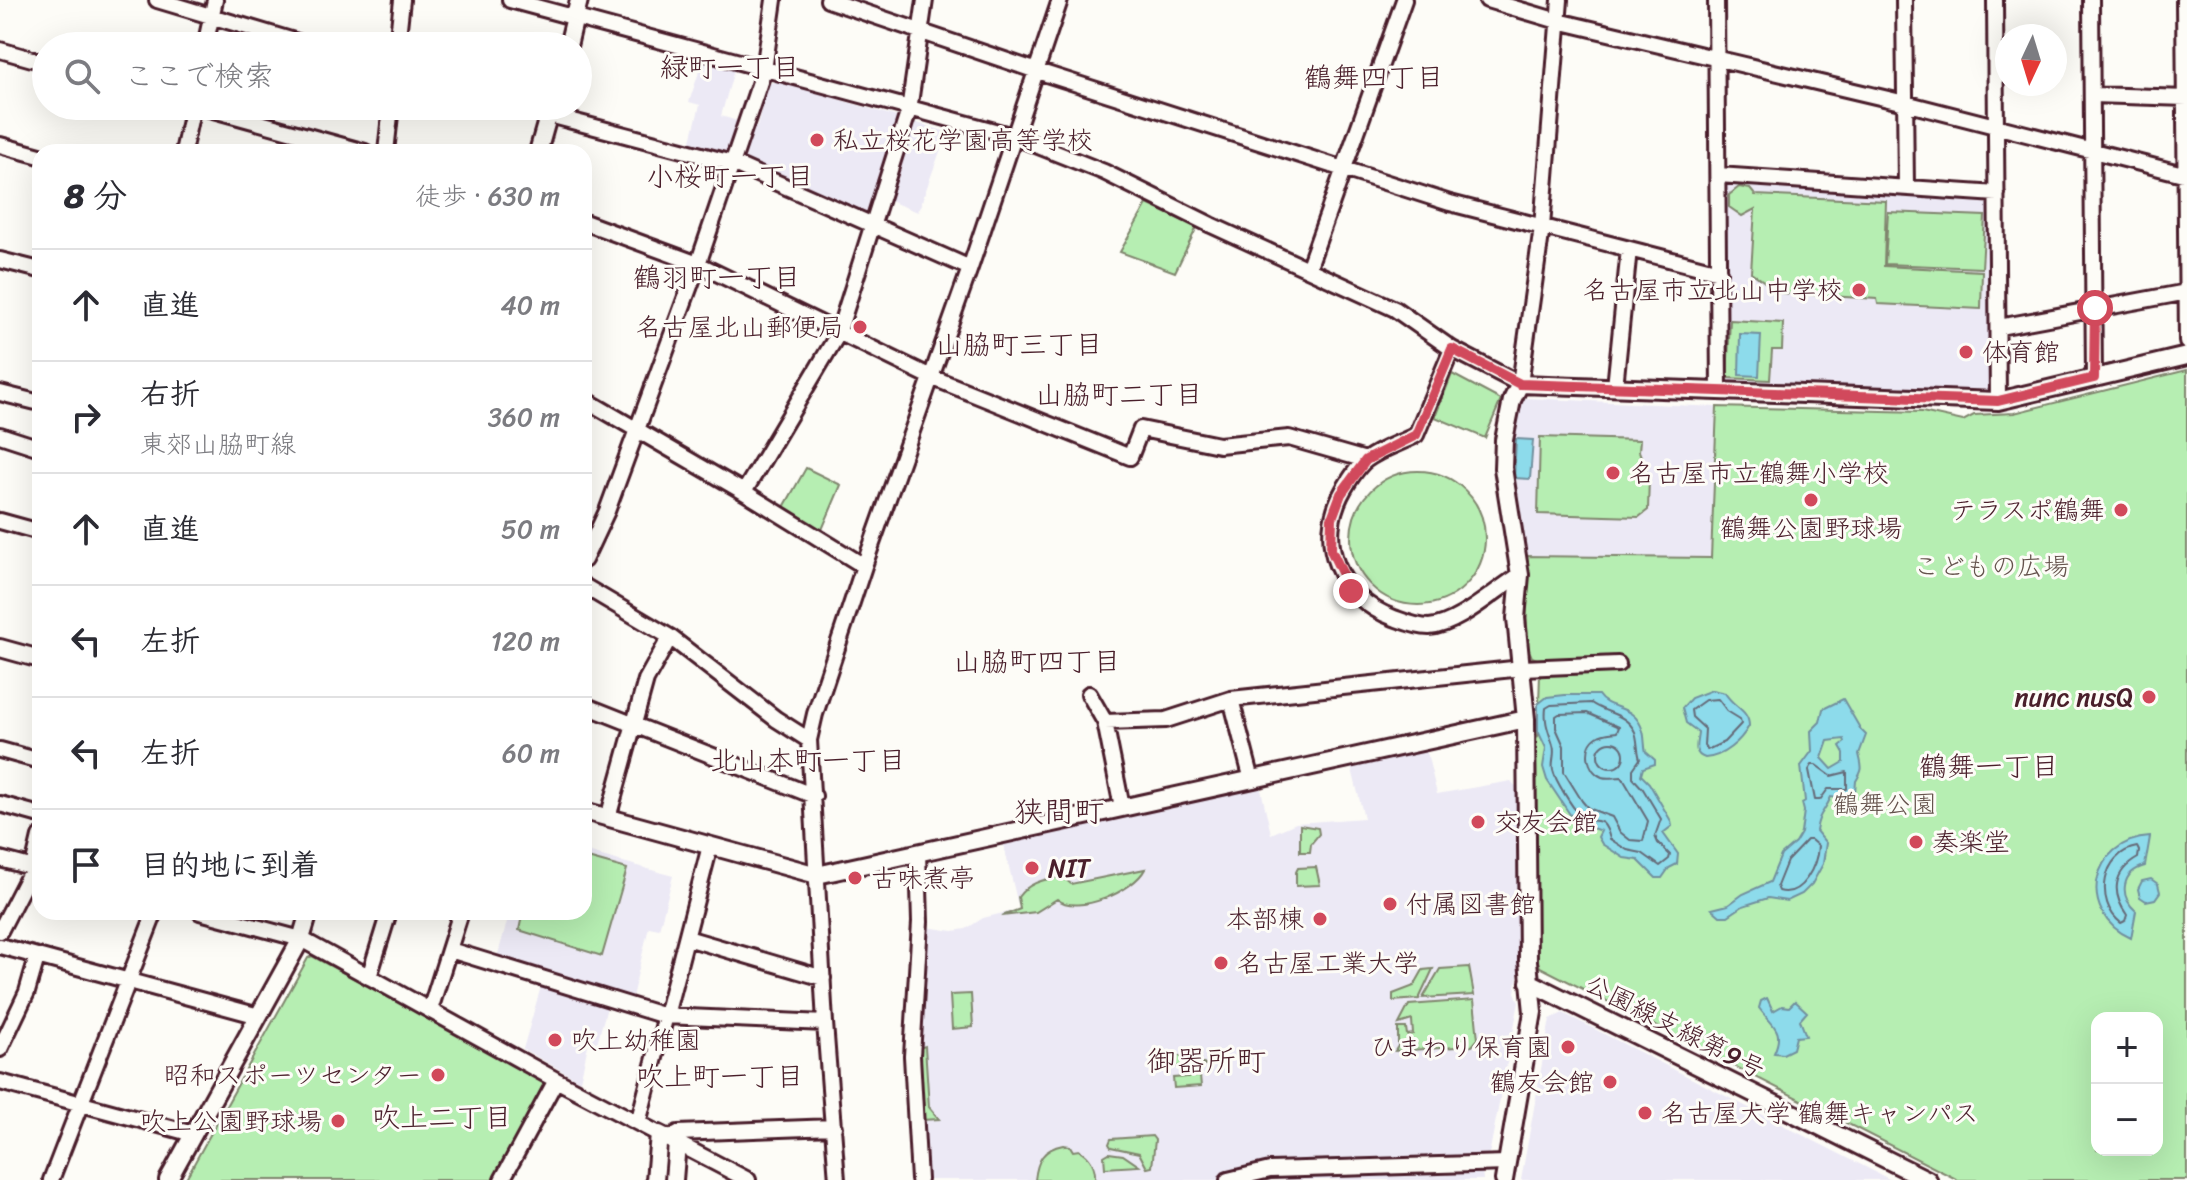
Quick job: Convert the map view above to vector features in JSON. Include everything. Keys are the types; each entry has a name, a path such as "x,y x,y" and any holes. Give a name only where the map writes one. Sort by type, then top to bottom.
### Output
{"street":[{"path":"157,0 264,32"},
{"path":"208,32 215,0"},
{"path":"399,32 402,0"},
{"path":"510,0 1013,136 1104,172 1395,309 1452,349 1520,384 1998,401 2187,356"},
{"path":"572,32 579,0"},
{"path":"592,543 638,430 764,70 774,0"},
{"path":"744,492 838,334 909,110 925,0"},
{"path":"837,1180 809,740 864,566 970,268 1060,0"},
{"path":"1308,269 1404,0"},
{"path":"1487,0 1558,21 1905,103 2187,175"},
{"path":"1504,1180 1533,1012 1529,982 1526,719 1516,618 1520,575 1503,468 1506,427 1512,400 1520,384 1542,227 1560,0"},
{"path":"1716,0 1719,391"},
{"path":"1904,0 1906,188"},
{"path":"1995,0 1998,401"},
{"path":"2091,0 2094,378"},
{"path":"2184,0 2187,342"},
{"path":"833,1 1037,71 1450,203 1719,272"},
{"path":"0,50 32,59"},
{"path":"2093,95 2186,98"},
{"path":"185,144 190,120"},
{"path":"250,120 336,144"},
{"path":"387,144 389,120"},
{"path":"540,144 547,120"},
{"path":"582,120 732,163 970,268"},
{"path":"0,145 32,154"},
{"path":"1718,175 1997,194"},
{"path":"592,225 698,264 931,377 1130,457 1141,429 1219,445 1289,438 1366,460"},
{"path":"1615,387 1629,249"},
{"path":"0,260 32,268"},
{"path":"1999,327 2186,292"},
{"path":"1452,349 1416,435 1366,460 1347,485 1332,518 1331,550 1351,591 1375,611 1411,624 1430,627 1454,619 1520,575"},
{"path":"1,398 32,402"},
{"path":"592,404 864,566"},
{"path":"0,435 32,445"},
{"path":"0,521 32,530"},
{"path":"592,591 670,637 776,719 809,740"},
{"path":"608,818 646,680 670,637"},
{"path":"0,648 32,657"},
{"path":"1105,722 1166,720 1231,699 1522,668 1618,664"},
{"path":"1089,694 1105,722 1122,807"},
{"path":"1231,699 1252,780"},
{"path":"592,708 814,796"},
{"path":"592,813 817,875 1526,719"},
{"path":"0,750 32,759"},
{"path":"0,804 32,813"},
{"path":"638,1123 710,846"},
{"path":"918,853 920,922 912,1056 919,1180"},
{"path":"0,859 32,867"},
{"path":"0,931 32,875"},
{"path":"51,1180 152,920"},
{"path":"230,920 301,939 556,1080 748,1180"},
{"path":"168,1180 301,939 307,920"},
{"path":"369,977 387,920"},
{"path":"430,1010 459,920"},
{"path":"687,938 823,978"},
{"path":"0,946 259,1016"},
{"path":"450,950 665,1016 825,1023"},
{"path":"0,1049 27,992 37,957"},
{"name":"公園線支線第9号","path":"1529,982 1928,1180"},
{"path":"502,1180 556,1080"},
{"path":"0,1082 193,1134"},
{"path":"655,1180 669,1138 678,1133 834,1127"},
{"path":"669,1138 674,1180"},
{"path":"1228,1180 1270,1170 1507,1163"}],"shaded area":[{"name":"私立桜花学園高等学校","path":"703,60 734,70 721,116 757,127 767,84 778,81 947,132 918,212 879,197 872,219 689,148 700,105 689,102"},
{"name":"名古屋市立北山中学校","path":"1726,184 1992,198 1993,390 1725,383"},
{"name":"名古屋市立鶴舞小学校","path":"1522,400 1717,407 1711,559 1524,556 1510,463 1513,433"},
{"name":"名古屋工業大学","path":"1426,749 1437,794 1511,781 1520,791 1522,917 1520,965 1515,992 1519,1002 1490,1150 1482,1170 1483,1180 924,1180 915,1055 926,927 953,931 966,929 983,918 1019,909 1003,842 1260,785 1271,834 1296,823 1364,818 1351,765"},
{"path":"592,853 673,876 659,929 649,927 632,997 497,958 507,920 592,920"},
{"path":"542,983 608,1004 597,1043 589,1041 580,1081 523,1049"},
{"name":"名古屋大学 鶴舞キャンパス","path":"1563,1013 1891,1180 1521,1180 1550,1019"}],"green space":[{"path":"1739,187 1750,189 1755,195 1886,201 1884,266 1982,271 1981,309 1878,304 1877,299 1780,293 1751,272 1755,209 1742,216 1729,207 1729,195"},
{"path":"1147,204 1197,227 1175,272 1120,252"},
{"path":"1888,212 1985,216 1982,268 1885,264"},
{"path":"1730,320 1783,323 1782,350 1772,350 1770,380 1727,378"},
{"name":"鶴舞公園","path":"2187,370 2187,1180 1958,1180 1540,967 1537,960 1536,739 1540,673 1537,659 1532,657 1528,648 1524,556 1711,558 1717,407 1922,412 1963,421 1974,415 2014,413"},
{"path":"1452,374 1501,400 1485,438 1435,417"},
{"path":"1540,437 1640,440 1639,451 1649,478 1648,510 1639,517 1538,514"},
{"path":"806,468 841,485 821,532 783,509"},
{"path":"1418,471 1444,476 1465,491 1480,512 1485,538 1480,564 1465,585 1444,600 1418,605 1392,600 1371,585 1356,564 1351,538 1356,512 1371,491 1392,476"},
{"path":"1300,825 1318,828 1319,834 1311,844 1310,852 1300,852"},
{"path":"592,859 627,869 602,956 519,930 521,920 592,920"},
{"path":"1316,867 1320,885 1296,886 1298,868"},
{"path":"1145,869 1129,885 1104,899 1078,905 1057,899 1036,912 1002,916 1020,909 1018,897 1027,888 1044,880 1063,877 1071,884"},
{"path":"312,956 545,1081 547,1085 495,1180 185,1180 308,958"},
{"path":"1469,967 1474,995 1423,998 1440,969"},
{"path":"1433,969 1419,999 1393,1001 1393,994 1414,986 1423,970"},
{"path":"971,994 973,1027 952,1029 950,995"},
{"path":"1474,1000 1478,1039 1472,1046 1395,1051 1398,1028 1406,1028 1407,1035 1413,1034 1412,1020 1399,1024 1409,1005"},
{"path":"925,1046 929,1107 939,1119 921,1120 916,1049"},
{"path":"1170,1053 1206,1065 1171,1067"},
{"path":"1200,1076 1201,1086 1174,1088 1173,1078"},
{"path":"1152,1136 1155,1140 1152,1167 1147,1168 1139,1153 1109,1144 1111,1139"},
{"path":"1063,1145 1087,1156 1094,1166 1095,1180 1035,1180 1042,1156 1050,1149"},
{"path":"1109,1153 1123,1155 1139,1166 1105,1168 1104,1156"}],"water":[{"path":"1740,334 1761,335 1759,376 1739,375"},
{"path":"1516,439 1533,440 1530,479 1514,478"},
{"path":"1712,690 1725,693 1744,712 1749,726 1731,747 1705,758 1698,754 1698,732 1686,723 1682,708 1691,698"},
{"path":"1598,695 1608,704 1628,711 1639,722 1646,752 1655,760 1655,764 1643,768 1641,775 1671,821 1672,826 1663,833 1678,854 1677,864 1669,868 1662,878 1656,878 1638,860 1624,858 1602,844 1598,837 1601,831 1575,822 1547,780 1543,767 1546,748 1538,731 1538,704 1547,697"},
{"path":"1843,699 1866,735 1859,754 1862,768 1855,793 1845,799 1831,797 1819,820 1816,831 1826,843 1823,864 1812,884 1802,894 1787,901 1768,898 1743,906 1728,916 1720,916 1712,909 1728,905 1743,894 1770,882 1781,855 1801,833 1802,803 1805,801 1801,766 1812,751 1811,731 1820,722 1823,709","holes":["1844,739 1840,746 1844,762 1832,769 1822,758 1828,741"]},
{"path":"2150,837 2145,866 2131,873 2125,885 2127,898 2136,911 2131,938 2114,927 2102,913 2097,880 2103,864 2114,851 2130,841"},
{"path":"2151,879 2158,884 2160,892 2155,899 2146,901 2140,897 2138,889 2142,881"},
{"path":"1767,998 1773,1011 1782,1006 1789,1007 1795,1001 1807,1012 1800,1020 1806,1036 1796,1037 1793,1049 1783,1054 1774,1053 1778,1033 1759,1008 1761,1001"}],"place":[{"name":"私立桜花学園高等学校","path":"817,140"},
{"name":"名古屋市立北山中学校","path":"1859,290"},
{"name":"名古屋北山郵便局","path":"860,327"},
{"name":"体育館","path":"1966,352"},
{"name":"名古屋市立鶴舞小学校","path":"1613,473"},
{"name":"鶴舞公園野球場","path":"1811,500"},
{"name":"テラスポ鶴舞","path":"2121,510"},
{"name":"nunc nusQ","path":"2149,697"},
{"name":"交友会館","path":"1478,822"},
{"name":"奏楽堂","path":"1916,842"},
{"name":"NIT","path":"1032,868"},
{"name":"古味煮亭","path":"855,878"},
{"name":"付属図書館","path":"1390,904"},
{"name":"本部棟","path":"1320,919"},
{"name":"名古屋工業大学","path":"1221,963"},
{"name":"吹上幼稚園","path":"555,1040"},
{"name":"ひまわり保育園","path":"1568,1047"},
{"name":"昭和スポーツセンター","path":"438,1075"},
{"name":"鶴友会館","path":"1610,1082"},
{"name":"名古屋大学 鶴舞キャンパス","path":"1645,1113"},
{"name":"吹上公園野球場","path":"338,1121"}],"district":[{"name":"緑町一丁目","path":"730,67"},
{"name":"鶴舞四丁目","path":"1374,77"},
{"name":"小桜町一丁目","path":"730,176"},
{"name":"鶴羽町一丁目","path":"717,277"},
{"name":"山脇町三丁目","path":"1019,344"},
{"name":"山脇町二丁目","path":"1119,394"},
{"name":"山脇町四丁目","path":"1037,661"},
{"name":"北山本町一丁目","path":"808,760"},
{"name":"鶴舞一丁目","path":"1989,766"},
{"name":"狭間町","path":"1059,812"},
{"name":"御器所町","path":"1206,1061"},
{"name":"吹上町一丁目","path":"720,1076"},
{"name":"吹上二丁目","path":"442,1117"}],"route":[{"path":"1351,591 1331,550 1332,518 1341,494 1366,460 1416,435 1452,349 1520,384 1998,401 2094,378 2095,308"}],"park label":[{"name":"こどもの広場","path":"1991,566"}]}
